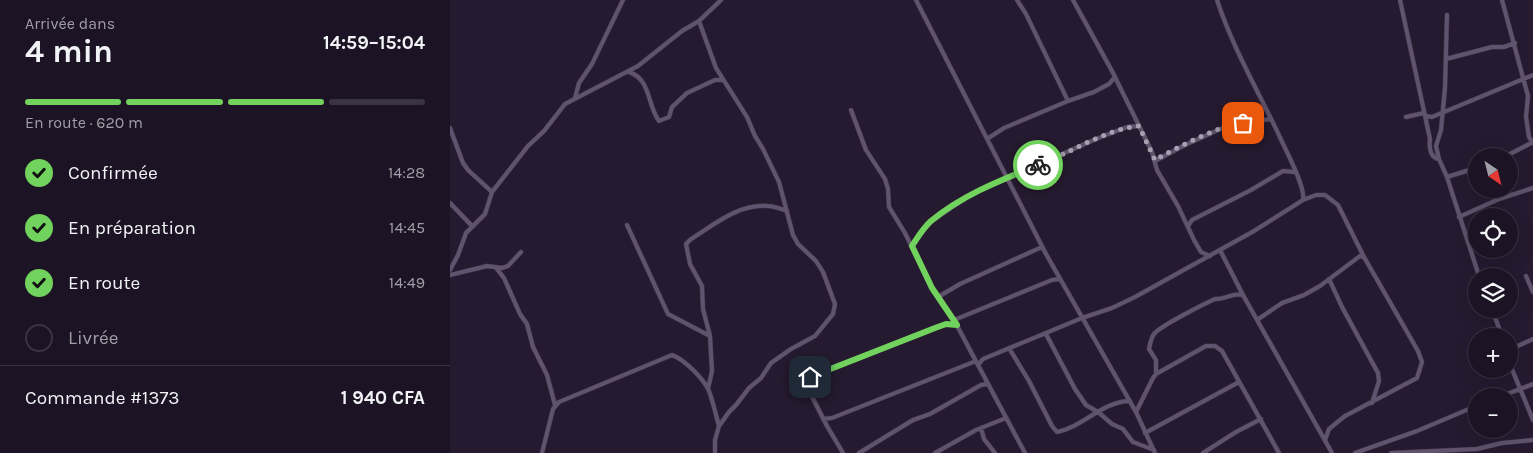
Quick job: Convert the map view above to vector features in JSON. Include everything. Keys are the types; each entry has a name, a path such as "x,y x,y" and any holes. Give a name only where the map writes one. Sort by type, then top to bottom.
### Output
{"street":[{"path":"575,98 580,83 592,64 622,0"},
{"path":"450,270 454,265 466,233 485,214 492,192 528,146 544,131 566,104 629,72 699,21 721,0"},
{"path":"916,0 1042,247 1090,329 1111,371 1130,401 1154,451"},
{"path":"1017,0 1026,14 1068,101"},
{"path":"1074,0 1115,77 1155,160 1160,175 1201,252 1210,256"},
{"path":"1217,0 1227,27 1295,172 1304,195 1303,200"},
{"path":"1400,0 1432,155 1434,158 1439,159"},
{"path":"1502,0 1528,101 1526,117 1529,137 1533,142 1518,150"},
{"path":"1447,15 1441,130 1436,146 1476,268"},
{"path":"699,21 716,68 747,117 779,182 793,235 798,244 816,261 824,272 835,304 833,314 815,336 790,349 771,363 761,378 749,388 729,412 719,426 715,440 715,453"},
{"path":"1446,59 1492,47 1504,47 1514,43"},
{"path":"629,72 640,78 645,85 659,121 669,117 672,107 687,93 715,80 723,80"},
{"path":"1424,113 1426,116 1432,117 1442,114 1533,75"},
{"path":"987,139 1004,128 1094,92 1109,84 1115,77"},
{"path":"851,110 864,145 885,179 888,189 889,207 912,246 932,288 957,325 1026,453"},
{"path":"1406,117 1424,113"},
{"path":"1155,160 1227,126 1271,119"},
{"path":"912,246 930,222 972,194 1096,139 1139,126"},
{"path":"450,128 463,163 492,192"},
{"path":"1447,177 1468,170"},
{"path":"1188,226 1192,220 1251,190 1283,171 1295,172"},
{"path":"1459,217 1499,199 1533,188"},
{"path":"823,419 832,418 1082,318 1112,308 1210,256 1303,200 1316,195 1325,195 1338,205 1364,257 1418,351 1422,362 1417,378 1345,416 1331,427 1325,440"},
{"path":"450,203 472,226"},
{"path":"708,389 712,371 710,336 703,309 702,286 690,264 686,244 735,211 744,208 769,206 787,211"},
{"path":"628,225 668,314 710,336"},
{"path":"938,297 960,284 1042,247"},
{"path":"1220,250 1243,295 1332,453"},
{"path":"450,275 487,266 497,268 508,266 521,252"},
{"path":"1197,263 1201,252"},
{"path":"1257,320 1282,303 1304,295 1360,256 1364,257"},
{"path":"497,268 527,324 533,347 547,375 556,405"},
{"path":"1526,276 1533,292"},
{"path":"954,320 1052,280 1060,279"},
{"path":"1329,279 1342,307 1378,372 1379,381 1372,402"},
{"path":"1156,374 1156,360 1149,348 1153,334 1170,322 1215,299 1222,299 1237,294 1243,295"},
{"path":"843,453 827,427 806,381 810,377 935,328 946,324 957,325"},
{"path":"1046,334 1075,390 1086,405 1112,424 1123,429 1133,442 1154,451"},
{"path":"1518,346 1533,339"},
{"path":"1136,412 1156,374 1211,345 1222,351 1279,453"},
{"path":"1009,348 1055,430 1061,431 1112,404 1120,401 1130,401"},
{"path":"542,453 556,405 570,397 672,355 678,357 690,367 708,389 719,426"},
{"path":"976,361 983,359"},
{"path":"981,384 984,377"},
{"path":"1515,378 1533,420"},
{"path":"1145,433 1200,401 1239,382"},
{"path":"859,453 913,420 930,414 981,384 988,384"},
{"path":"1520,390 1533,384"},
{"path":"1355,453 1417,431 1468,409"},
{"path":"827,427 832,418"},
{"path":"935,453 981,428 1006,418"},
{"path":"1203,453 1260,419"},
{"path":"981,428 984,439 995,453"},
{"path":"1392,453 1477,449 1502,443 1533,440"}],"way so far":[{"path":"1038,165 1096,139 1139,126 1155,160 1227,126 1243,123"}],"route":[{"path":"810,377 946,324 957,325 932,288 912,246 930,222 961,200 1038,165"}]}
